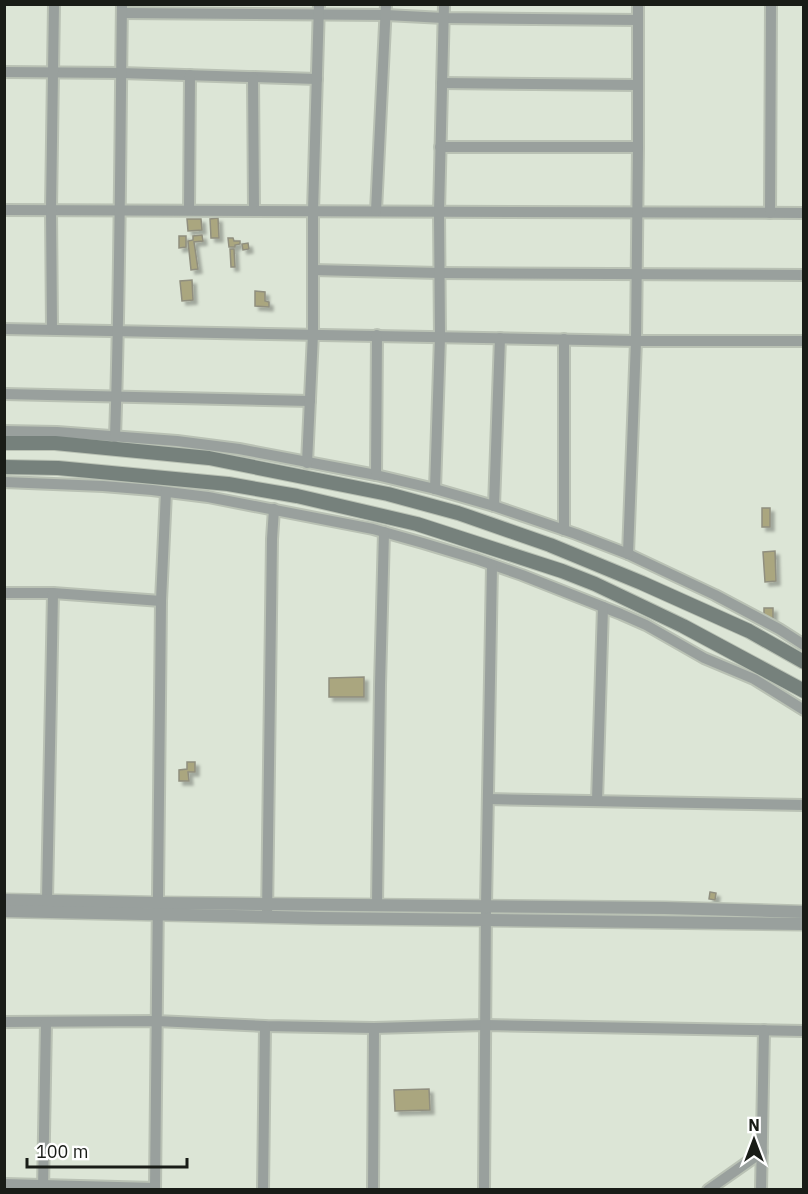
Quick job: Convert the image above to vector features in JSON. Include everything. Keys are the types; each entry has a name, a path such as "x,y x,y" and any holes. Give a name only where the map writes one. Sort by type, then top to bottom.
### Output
{"main road":[{"path":"4,443 56,443 209,458 388,494 458,513 550,545 642,583 749,631 804,662"},
{"path":"4,467 58,468 228,484 297,496 417,524 595,584 683,626 804,691"}],"street":[{"path":"52,329 54,4"},
{"path":"435,489 440,337 439,212 444,4"},
{"path":"628,554 636,341 638,4"},
{"path":"770,213 771,4"},
{"path":"116,437 122,9 386,10 444,18 638,20"},
{"path":"307,463 313,334 313,211 319,10"},
{"path":"376,211 386,10"},
{"path":"4,72 317,79"},
{"path":"189,210 190,75"},
{"path":"253,77 254,210"},
{"path":"442,83 637,84"},
{"path":"440,147 638,147"},
{"path":"4,210 804,213"},
{"path":"313,270 804,275"},
{"path":"4,329 636,341 804,341"},
{"path":"376,476 377,335"},
{"path":"494,506 500,338"},
{"path":"564,339 564,530"},
{"path":"4,394 310,401"},
{"path":"4,431 57,432 177,441 239,449 435,489 494,506 628,554 715,595 804,645"},
{"path":"4,482 103,486 207,497 384,532 522,575 646,625 704,658 754,680 804,710"},
{"path":"4,1184 155,1189 161,601 166,492"},
{"path":"267,916 274,509"},
{"path":"377,904 384,532"},
{"path":"484,1190 492,565"},
{"path":"4,592 161,601"},
{"path":"47,900 52,593"},
{"path":"597,801 603,607"},
{"path":"488,799 804,805"},
{"path":"4,900 47,900 267,916 804,924"},
{"path":"4,911 266,903 804,912"},
{"path":"4,1022 156,1021 374,1028 485,1025 804,1031"},
{"path":"43,1187 46,1022"},
{"path":"263,1190 265,1026"},
{"path":"374,1028 374,1190"},
{"path":"761,1190 764,1030"},
{"path":"708,1190 762,1152"}],"building":[{"path":"218,218 219,238 211,238 210,219"},
{"path":"187,219 201,219 202,230 188,231"},
{"path":"202,235 203,241 194,242 198,269 191,270 188,241 193,240 193,236"},
{"path":"179,236 186,236 186,247 179,248"},
{"path":"228,238 240,241 240,244 229,247"},
{"path":"248,243 249,249 243,250 242,244"},
{"path":"230,249 234,249 235,267 231,267"},
{"path":"192,280 193,300 182,301 180,281"},
{"path":"255,291 265,292 265,301 269,302 269,307 255,306"},
{"path":"762,508 770,508 770,527 762,527"},
{"path":"775,551 776,581 765,582 763,552"},
{"path":"764,608 773,608 773,618 764,618"},
{"path":"364,677 364,697 329,697 329,678"},
{"path":"187,762 195,762 195,772 188,772 189,781 179,781 179,770 187,769"},
{"path":"710,892 716,893 715,900 709,899"},
{"path":"429,1089 430,1110 395,1111 394,1090"}]}
